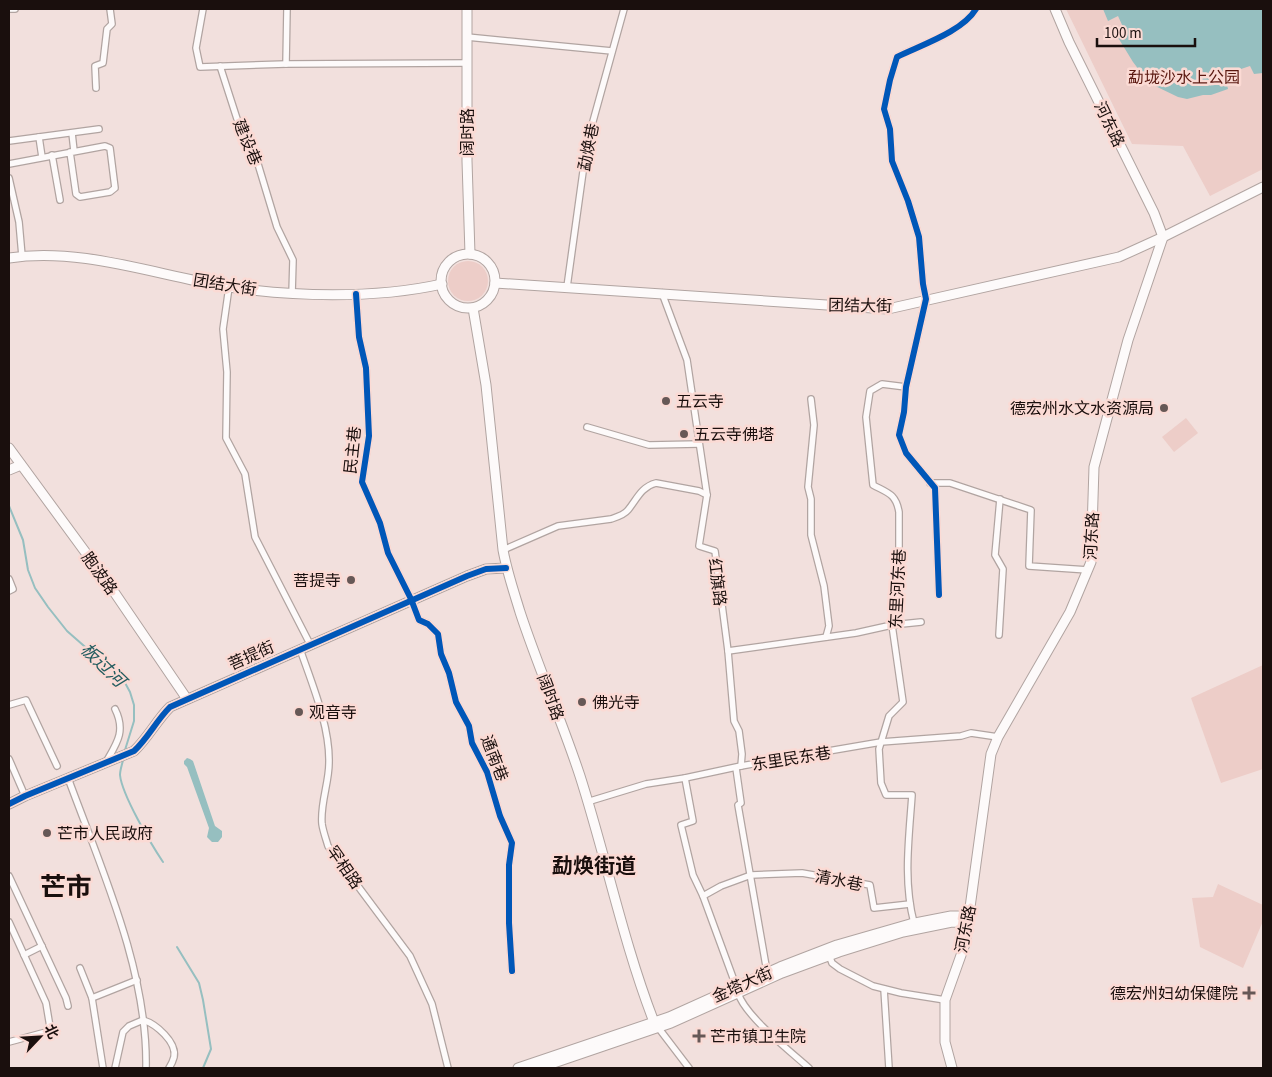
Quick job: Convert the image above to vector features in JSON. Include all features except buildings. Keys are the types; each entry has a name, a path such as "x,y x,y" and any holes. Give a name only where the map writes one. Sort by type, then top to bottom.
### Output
{"main road":[{"name":"阔时路","path":"467,9 470,254"},
{"name":"河东路","path":"952,1068 945,1042 945,1000 965,944 991,754 998,737 1070,612 1091,562 1094,468 1128,340 1164,237 1154,212 1069,42 1055,9"},
{"name":"团结大街","path":"495,283 888,308 1119,257 1164,237 1263,187"},
{"path":"470,254 485,260 491,267 495,283 493,292 482,305 464,308 449,300 444,292 442,274 452,260 470,254"},
{"name":"团结大街","path":"9,258 22,256 84,258 229,287 292,294 356,294 413,290 442,284"},
{"name":"阔时路","path":"473,308 486,385 506,568 526,631 580,776 642,988 656,1025"},
{"name":"胞波路","path":"9,448 108,583 187,699"},
{"path":"9,470 21,465"},
{"name":"菩提街","path":"9,804 134,751 141,745 161,716 170,707 466,576 486,569 506,568"},
{"name":"金塔大街","path":"737,990 769,972 837,945 888,929 951,916 968,919"},
{"name":"金塔大街","path":"539,1068 656,1025 681,1012 829,955 903,932 968,919"},
{"name":"金塔大街","path":"518,1068 656,1025"}],"street":[{"path":"9,9 15,9"},
{"path":"96,88 95,66 103,63 107,29 112,24 110,9"},
{"path":"204,9 196,48 200,67 286,64 467,63"},
{"path":"286,64 287,9"},
{"name":"勐焕巷","path":"567,288 587,143 624,9"},
{"path":"939,595 935,488 906,453 899,435 904,412 906,387 926,300 919,237 908,201 892,161 890,129 884,109 897,57 950,31 971,16 976,9"},
{"path":"467,37 612,51"},
{"name":"建设巷","path":"220,66 239,125 258,164 278,227 293,260 292,294"},
{"path":"9,141 99,129"},
{"path":"9,164 52,155 72,152 105,146 110,148 115,188 110,192 80,197 76,194 72,152 72,133"},
{"path":"39,137 42,157"},
{"path":"52,155 60,200"},
{"path":"9,178 19,222 22,256"},
{"path":"229,287 223,329 226,372 226,438 245,474 255,537 310,644"},
{"name":"红旗路","path":"662,293 687,360 707,495 699,546 714,551 728,651 734,721 739,732 742,754 738,767"},
{"name":"民主巷","path":"356,294 359,337 366,368 370,436 362,482 380,524 388,553 411,599"},
{"name":"东里河东巷","path":"906,387 882,384 870,390 866,417 873,485 893,496 898,504 899,512 899,584 892,625 903,702 889,716 878,749 881,783 886,795 912,795 907,888 914,923"},
{"path":"811,399 814,425 808,487 811,499 811,535 824,586 829,626 826,637"},
{"path":"587,428 649,445 699,444"},
{"path":"930,482 950,482 1031,510 1029,566 1088,570"},
{"path":"503,550 558,526 611,519 619,516 627,511 645,487 656,483 699,491 707,495"},
{"path":"999,635 1003,568 995,555 1000,499"},
{"path":"9,579 13,589 9,591"},
{"name":"通南巷","path":"411,599 419,620 428,624 438,634 441,654 449,672 456,702 469,726 472,743 487,772 500,816 512,843 509,865 509,923 512,971"},
{"path":"728,651 921,622"},
{"name":"罕相路","path":"300,649 316,694 327,738 329,762 322,825 328,846 410,956 432,1004 448,1068"},
{"path":"9,705 26,700 57,766"},
{"path":"109,761 119,735 120,719 114,709"},
{"name":"东里民东巷","path":"587,802 646,784 881,742 961,736 971,732 998,737"},
{"path":"9,759 25,796"},
{"path":"738,767 741,803 738,805 766,966 769,972"},
{"path":"68,778 111,897 137,980 144,1020 146,1068"},
{"path":"685,778 693,821 680,825 693,875 703,896 740,1000 756,1019 809,1068"},
{"name":"清水巷","path":"703,896 721,886 751,875 802,873 870,884 874,908 910,904"},
{"path":"9,876 68,1006"},
{"path":"9,922 46,1002 50,1027 46,1032 9,1042"},
{"path":"24,955 42,946"},
{"path":"829,955 832,963 840,969 873,986 945,1000"},
{"path":"80,968 92,998 103,1068"},
{"path":"92,998 137,980"},
{"path":"884,988 889,1068"},
{"path":"115,1068 123,1032 129,1026 144,1020 159,1028 171,1045 174,1057 169,1068"},
{"name":"阔时路","path":"656,1025 689,1068"}],"green space":[{"name":"勐垅沙水上公园","path":"1066,9 1263,9 1263,169 1210,196 1183,146 1132,144"},
{"path":"472,261 479,264 485,270 488,281 487,289 479,298 472,301 464,301 457,298 449,289 448,277 451,270 460,262"},
{"path":"1186,418 1198,433 1174,452 1162,437"},
{"path":"1263,665 1263,769 1221,783 1191,698"},
{"path":"1218,884 1263,905 1263,921 1243,968 1200,947 1192,898 1213,897"}],"water":[{"path":"1103,9 1263,9 1263,73 1254,74 1250,66 1223,75 1228,89 1211,95 1187,99 1178,97 1149,83 1133,62 1114,31 1123,27 1118,16 1108,21"},
{"path":"187,758 193,761 215,826 222,831 222,837 218,842 212,842 207,837 209,828 187,767 184,764"}],"waterway":[{"name":"板过河","path":"9,506 23,540 28,570 35,588 67,631 124,681 130,692 134,705 134,721 125,750"},
{"name":"板过河","path":"123,760 120,775 131,807 163,862"},
{"name":"板过河","path":"177,947 199,983 203,1000 211,1049 203,1068"}],"cycle path":[{"path":"939,595 935,488 906,453 899,435 904,412 906,387 926,299 919,237 908,201 892,161 890,129 884,109 897,57 929,43 961,25 976,9"},
{"path":"356,294 359,337 366,368 369,436 362,482 380,523 388,553 411,599 419,620 428,624 438,634 441,654 449,673 456,702 469,726 472,743 487,772 500,816 512,843 509,865 509,923 512,971"},
{"path":"9,804 134,751 170,707 467,576 486,569 506,568"}],"place":[{"name":"五云寺","path":"666,401"},
{"name":"德宏州水文水资源局","path":"1164,408"},
{"name":"五云寺佛塔","path":"684,434"},
{"name":"菩提寺","path":"351,580"},
{"name":"佛光寺","path":"582,702"},
{"name":"观音寺","path":"299,712"},
{"name":"芒市人民政府","path":"47,833"},
{"name":"德宏州妇幼保健院","path":"1249,993"},
{"name":"芒市镇卫生院","path":"699,1036"}],"district":[{"name":"勐焕街道","path":"594,866"},
{"name":"芒市","path":"66,887"}]}
